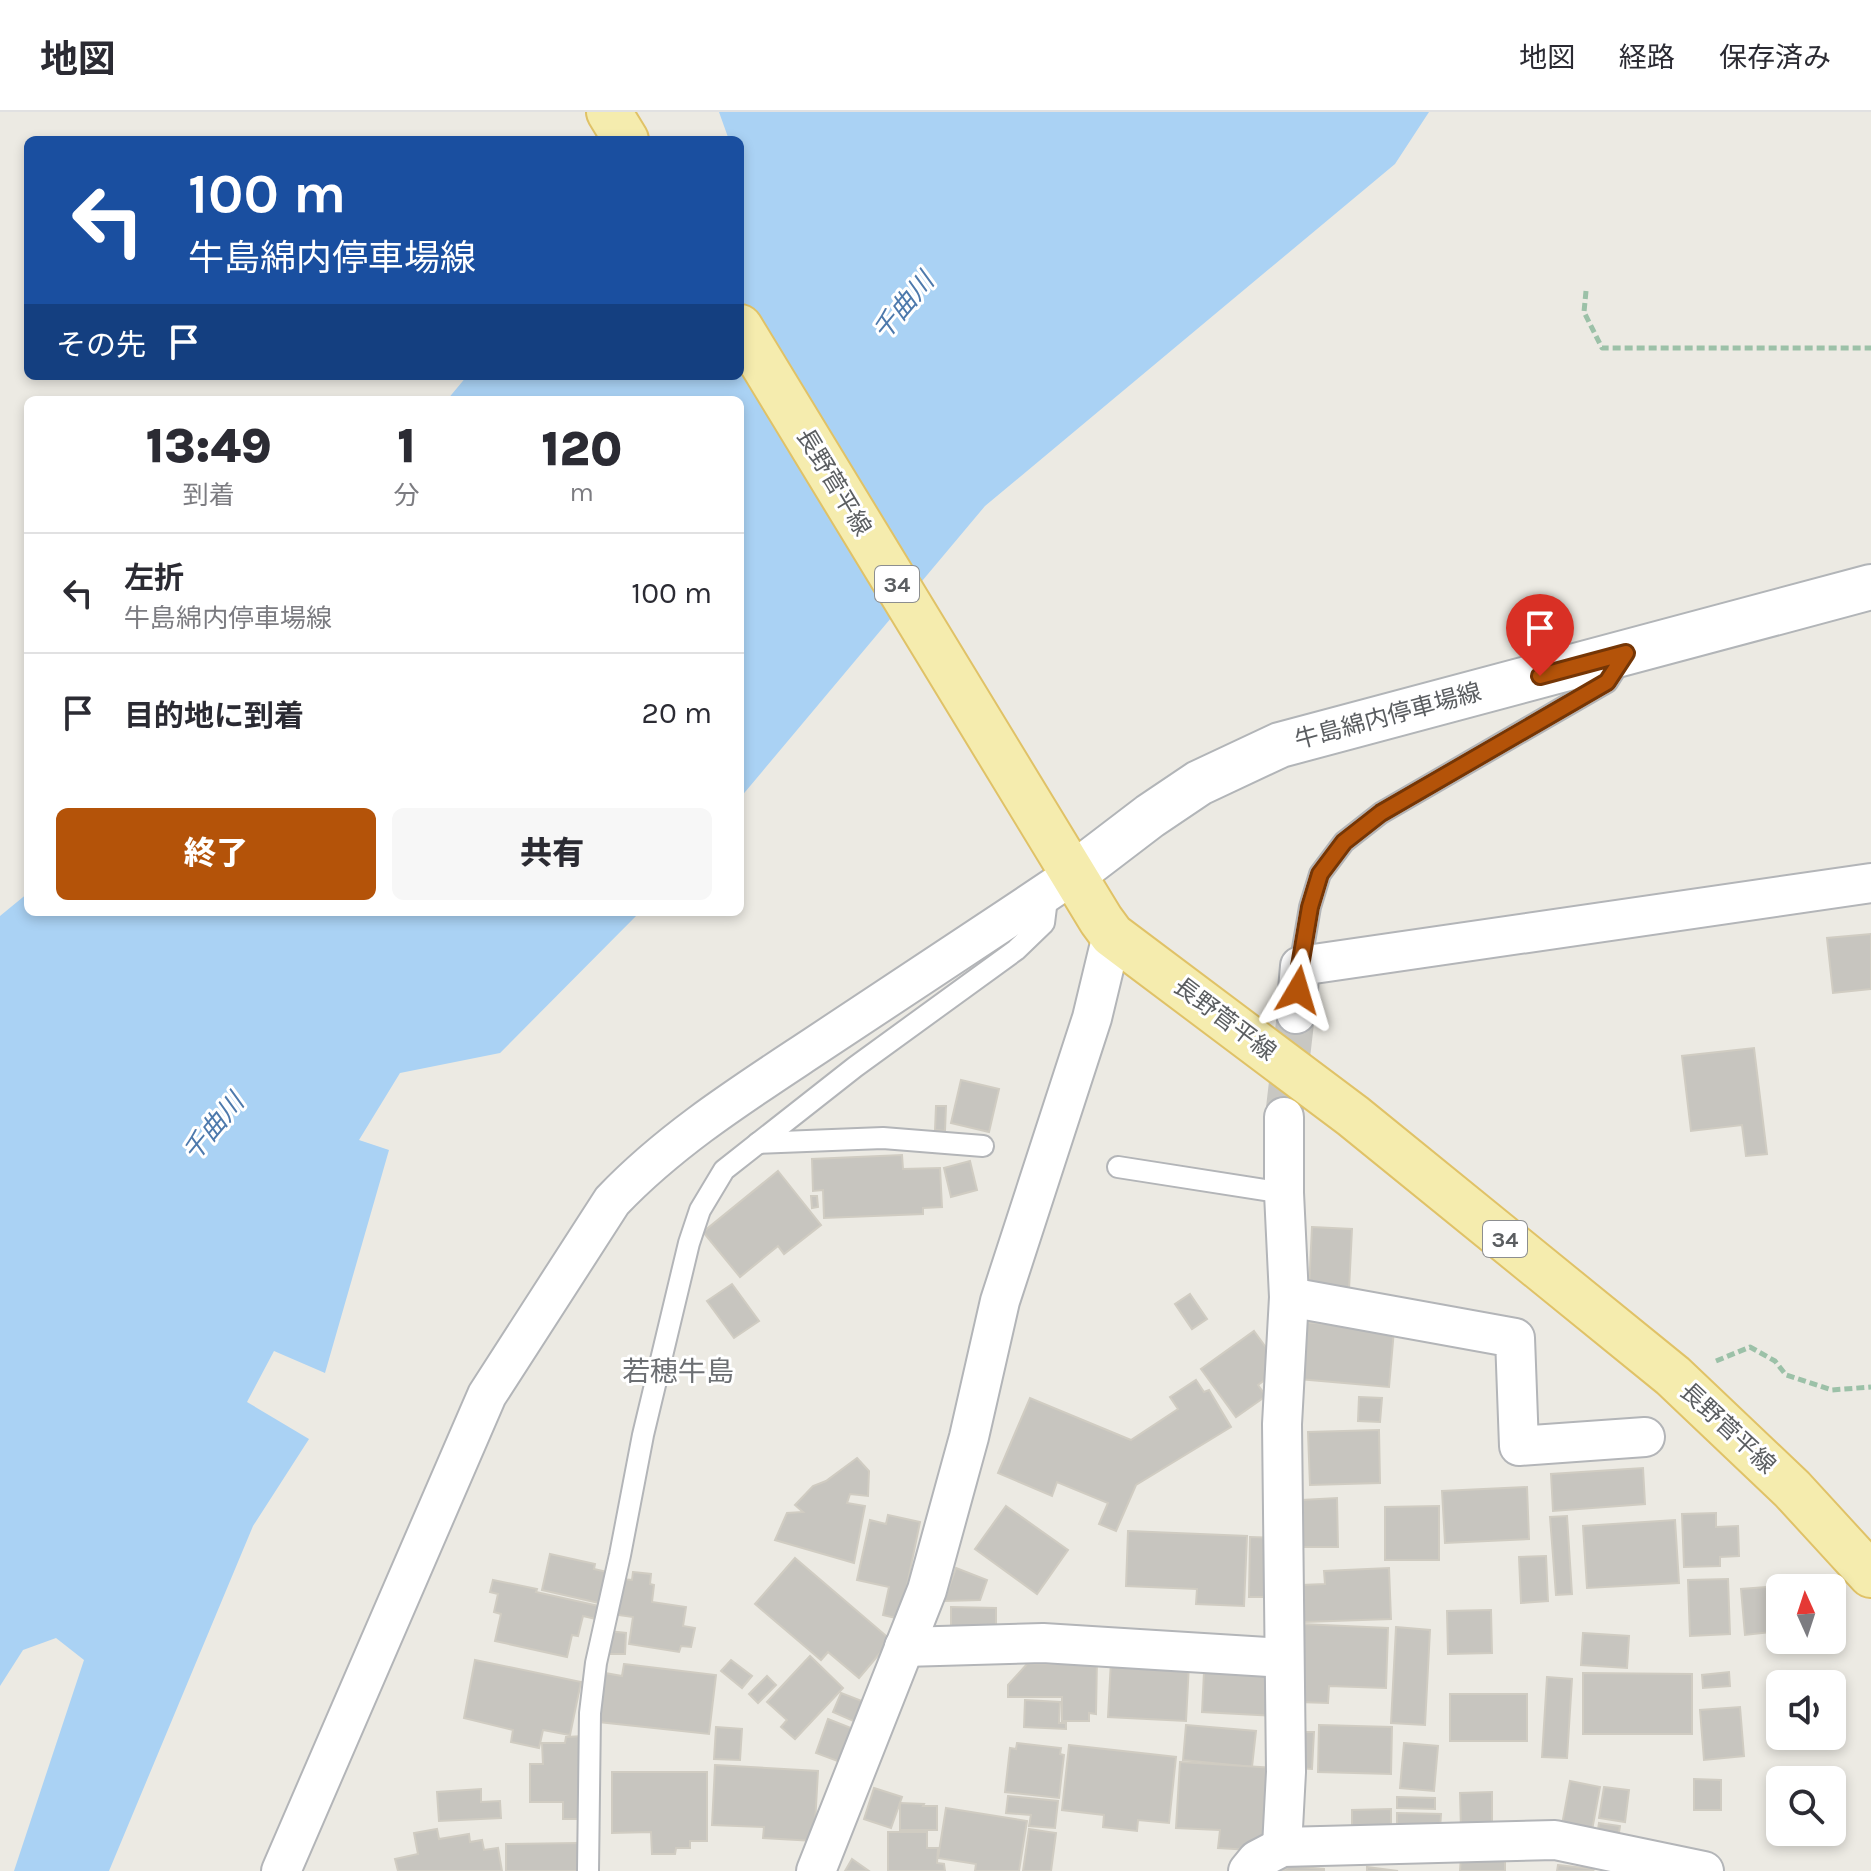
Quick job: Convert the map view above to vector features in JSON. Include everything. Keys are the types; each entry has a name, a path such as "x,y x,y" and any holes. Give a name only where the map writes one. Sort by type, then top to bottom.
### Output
{"main road":[{"path":"609,112 624,136"},
{"name":"長野菅平線","path":"744,334 1058,869 1112,935 1353,1116 1673,1376 1792,1489 1871,1575"},
{"name":"牛島綿内停車場線","path":"1058,869 1150,816 1199,783 1280,745 1871,587"}],"street":[{"path":"281,1871 487,1395 612,1201 682,1137 1058,869"},
{"path":"1296,1014 1300,966 1871,883"},
{"path":"816,1871 927,1590 969,1437 1000,1301 1092,1018 1112,935"},
{"path":"1282,1847 1286,1772 1282,1424 1289,1297 1284,1117"},
{"path":"1289,1297 1515,1338 1519,1446 1645,1437"},
{"path":"904,1647 1043,1643 1284,1658"},
{"path":"1248,1871 1257,1860 1282,1847 1555,1840 1704,1871"}],"lane":[{"path":"1300,966 1310,907 1320,874 1344,842 1381,813 1607,682 1626,653"},
{"path":"588,1871 590,1713 596,1663 646,1420 689,1243 700,1210 724,1170 855,1067 1016,950 1044,923 1058,869"},
{"path":"758,1143 883,1138 983,1146"},
{"path":"1118,1167 1284,1193"}],"path":[{"path":"1586,291 1584,312 1602,348 1871,348"},
{"path":"1716,1361 1750,1347 1775,1361 1786,1375 1832,1390 1871,1387"}],"water":[{"name":"千曲川","path":"719,112 1429,112 1395,164 985,506 744,793 744,396 450,396 464,380 744,380 744,136 728,136"},
{"name":"千曲川","path":"24,896 24,916 636,916 500,1053 400,1073 359,1140 389,1150 325,1373 274,1351 247,1402 309,1439 253,1526 109,1871 14,1871 84,1660 56,1638 23,1650 0,1686 0,916"}],"building":[{"path":"1871,934 1871,989 1833,993 1827,938"},
{"path":"1754,1048 1767,1154 1746,1156 1742,1125 1691,1131 1682,1056"},
{"path":"961,1080 999,1089 989,1132 951,1123"},
{"path":"936,1106 946,1106 945,1131 935,1130"},
{"path":"902,1155 903,1169 940,1168 942,1207 923,1208 923,1214 824,1218 823,1190 813,1191 812,1159"},
{"path":"970,1161 977,1190 951,1197 944,1168"},
{"path":"778,1171 821,1225 784,1254 778,1246 740,1277 703,1232"},
{"path":"811,1196 817,1196 818,1207 812,1208"},
{"path":"1312,1227 1352,1229 1349,1290 1309,1289"},
{"path":"732,1284 759,1321 734,1338 707,1301"},
{"path":"1190,1294 1207,1319 1192,1329 1175,1304"},
{"path":"1304,1322 1394,1330 1389,1387 1299,1379"},
{"path":"1254,1331 1281,1368 1258,1385 1266,1396 1236,1417 1201,1369"},
{"path":"1196,1380 1204,1392 1209,1390 1231,1427 1136,1485 1116,1531 1099,1524 1108,1503 1057,1482 1052,1496 998,1473 1030,1398 1131,1440 1178,1409 1170,1397"},
{"path":"1359,1397 1382,1398 1380,1422 1358,1421"},
{"path":"1379,1430 1380,1483 1310,1485 1308,1432"},
{"path":"857,1458 869,1471 868,1496 850,1494 847,1503 865,1506 854,1563 775,1540 787,1513 803,1512 795,1505 813,1486 826,1481"},
{"path":"1643,1468 1645,1504 1553,1511 1551,1474"},
{"path":"1527,1487 1529,1539 1445,1543 1442,1491"},
{"path":"1337,1498 1338,1547 1303,1547 1302,1500"},
{"path":"1006,1506 1068,1550 1037,1594 975,1549"},
{"path":"1439,1506 1439,1560 1385,1560 1385,1507"},
{"path":"1716,1513 1716,1527 1738,1526 1739,1556 1720,1557 1720,1566 1684,1567 1682,1514"},
{"path":"888,1515 920,1522 900,1619 883,1615 889,1587 857,1580 870,1520 886,1524"},
{"path":"1567,1516 1572,1594 1556,1595 1550,1517"},
{"path":"1675,1520 1679,1583 1587,1588 1583,1526"},
{"path":"1128,1531 1247,1536 1244,1606 1196,1604 1197,1589 1126,1586"},
{"path":"1250,1537 1277,1538 1276,1597 1249,1597"},
{"path":"550,1554 595,1564 594,1569 607,1572 599,1603 542,1590"},
{"path":"1546,1556 1548,1601 1521,1603 1519,1557"},
{"path":"795,1558 891,1640 859,1678 828,1652 821,1660 755,1604"},
{"path":"956,1568 987,1580 980,1600 944,1601"},
{"path":"1389,1568 1391,1619 1304,1622 1302,1585 1325,1584 1324,1571"},
{"path":"633,1572 651,1574 650,1584 654,1585 652,1602 686,1607 683,1626 695,1628 691,1647 681,1646 679,1652 629,1644 633,1617 618,1615 623,1579 632,1580"},
{"path":"1728,1579 1730,1634 1690,1636 1688,1580"},
{"path":"493,1580 599,1606 596,1619 583,1616 578,1636 572,1635 567,1657 495,1641 501,1614 494,1612 498,1594 490,1592"},
{"path":"1766,1587 1766,1633 1745,1635 1741,1589"},
{"path":"951,1607 996,1608 996,1642 951,1641"},
{"path":"1491,1610 1492,1653 1448,1654 1447,1611"},
{"path":"1301,1624 1388,1628 1386,1688 1329,1686 1328,1703 1298,1702"},
{"path":"1396,1627 1430,1630 1425,1725 1391,1723"},
{"path":"608,1631 626,1633 625,1654 607,1654"},
{"path":"1583,1633 1629,1636 1627,1668 1581,1665"},
{"path":"810,1656 843,1688 795,1739 781,1727 787,1720 767,1702"},
{"path":"1068,1658 1097,1658 1096,1714 1089,1713 1089,1721 1062,1721 1062,1697 1008,1697 1008,1685 1027,1664 1068,1664"},
{"path":"475,1660 581,1682 570,1735 543,1730 539,1748 511,1742 513,1730 464,1718"},
{"path":"731,1660 752,1676 742,1688 721,1671"},
{"path":"1111,1660 1189,1664 1186,1721 1108,1717"},
{"path":"624,1664 716,1675 709,1734 599,1722 605,1673 622,1676"},
{"path":"1204,1672 1273,1676 1278,1716 1202,1712"},
{"path":"1729,1672 1730,1686 1703,1688 1702,1675"},
{"path":"1583,1673 1692,1674 1692,1734 1583,1734"},
{"path":"767,1676 776,1685 758,1703 749,1694"},
{"path":"1547,1677 1572,1679 1567,1758 1542,1757"},
{"path":"841,1693 867,1703 858,1723 833,1712"},
{"path":"1450,1694 1527,1694 1527,1741 1450,1741"},
{"path":"1025,1700 1060,1702 1059,1723 1066,1723 1066,1729 1024,1727"},
{"path":"1740,1707 1744,1756 1704,1760 1700,1710"},
{"path":"828,1719 856,1730 843,1763 816,1753"},
{"path":"1186,1725 1256,1731 1252,1767 1183,1760"},
{"path":"1319,1725 1392,1727 1391,1774 1318,1772"},
{"path":"716,1727 742,1729 740,1760 714,1759"},
{"path":"1296,1732 1314,1732 1312,1769 1295,1768"},
{"path":"584,1736 580,1819 563,1819 563,1802 530,1802 530,1764 543,1764 542,1743 565,1743 566,1737"},
{"path":"1017,1743 1061,1748 1060,1754 1064,1755 1059,1798 1005,1792 1010,1748 1016,1749"},
{"path":"1404,1743 1438,1746 1434,1791 1400,1788"},
{"path":"1069,1745 1176,1757 1169,1823 1138,1820 1137,1831 1103,1827 1104,1815 1062,1810"},
{"path":"1180,1762 1274,1768 1269,1851 1218,1848 1220,1830 1176,1828"},
{"path":"715,1765 818,1771 814,1841 763,1838 764,1827 712,1825"},
{"path":"612,1772 707,1772 707,1841 690,1841 690,1848 676,1848 675,1854 652,1854 651,1832 612,1833"},
{"path":"1694,1779 1721,1780 1721,1810 1694,1810"},
{"path":"1570,1781 1600,1787 1590,1841 1560,1836"},
{"path":"1604,1787 1629,1790 1625,1822 1599,1818"},
{"path":"874,1788 902,1797 891,1828 864,1819"},
{"path":"481,1789 481,1802 500,1801 501,1818 439,1821 437,1792"},
{"path":"1492,1792 1492,1830 1461,1830 1460,1793"},
{"path":"1008,1796 1058,1801 1055,1828 1029,1826 1031,1815 1006,1813"},
{"path":"1397,1797 1435,1798 1435,1809 1397,1808"},
{"path":"900,1803 937,1806 937,1830 900,1830"},
{"path":"946,1808 1027,1821 1019,1871 975,1871 976,1864 938,1858"},
{"path":"1391,1809 1391,1827 1352,1828 1352,1810"},
{"path":"1397,1813 1441,1814 1440,1829 1397,1828"},
{"path":"1599,1823 1620,1826 1617,1845 1596,1842"},
{"path":"437,1829 439,1839 469,1834 470,1842 482,1840 484,1850 498,1848 502,1871 398,1871 395,1859 418,1854 414,1833"},
{"path":"1029,1829 1056,1833 1051,1871 1023,1871"},
{"path":"888,1832 927,1832 927,1848 938,1848 937,1863 944,1864 945,1871 888,1871"},
{"path":"578,1843 579,1871 506,1871 506,1844"},
{"path":"1461,1856 1505,1857 1505,1871 1460,1871"},
{"path":"852,1859 869,1871 845,1871"},
{"path":"1558,1865 1594,1869 1557,1871"},
{"path":"1289,1866 1324,1869 1324,1871 1283,1871"},
{"path":"1367,1867 1398,1871 1367,1871"}],"tunnel":[{"path":"1284,1117 1296,1014"}],"district":[{"name":"若穂牛島","path":"678,1371"}],"route":[{"path":"1298,990 1310,907 1320,874 1344,842 1381,813 1607,682 1626,653 1540,676"}]}
